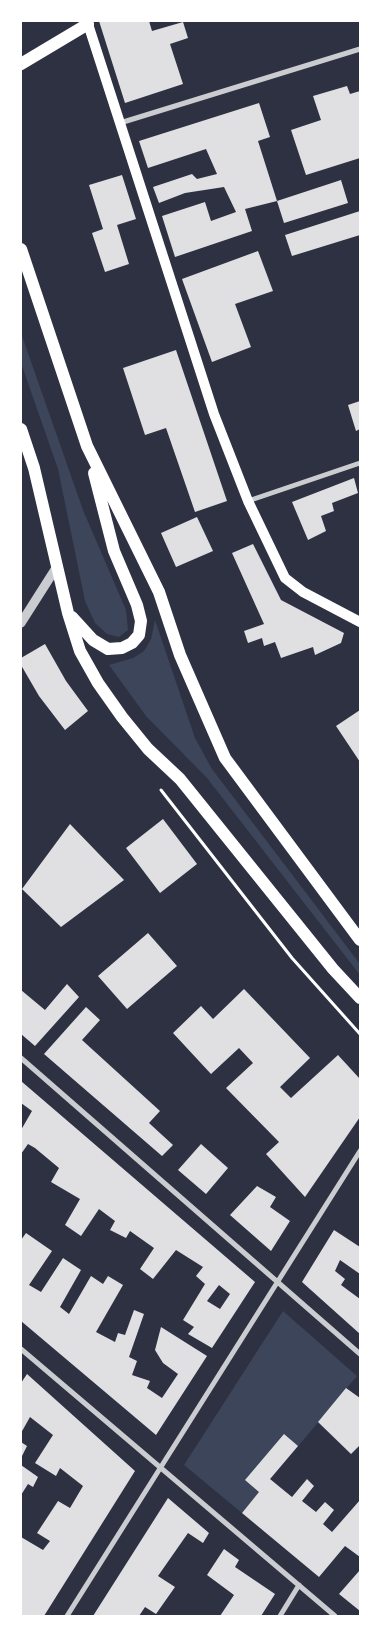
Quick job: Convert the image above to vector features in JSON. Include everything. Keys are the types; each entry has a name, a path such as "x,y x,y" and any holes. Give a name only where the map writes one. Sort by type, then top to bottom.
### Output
{"main road":[{"path":"21,64 88,22 214,414 248,501 284,578 303,592 360,622"},
{"path":"21,249 87,446 114,551 137,605 140,621 139,634 132,643 122,648 108,649 93,640 68,613"},
{"path":"21,429 34,468 56,568 80,651 122,718 148,749 180,779 333,968 360,998"},
{"path":"87,446 159,592 180,655 225,758 360,940"}],"street":[{"path":"120,123 360,49"},
{"path":"248,501 360,463"},
{"path":"21,623 56,568"},
{"path":"21,1058 360,1354"},
{"path":"67,1616 360,1151"},
{"path":"21,1349 335,1616"},
{"path":"280,1616 299,1586"}],"path":[{"path":"159,788 292,958 360,1034"}],"shaded area":[{"path":"21,333 83,510 126,610 128,630 119,637 107,634 95,623 85,601 58,469 21,363"},
{"path":"155,620 195,738 212,769 360,964 360,975 207,778 146,716 109,665 133,658 144,651 151,639"},
{"path":"283,1311 357,1376 242,1513 184,1465"}],"building":[{"path":"99,21 149,21 152,31 183,22 188,38 170,44 183,84 125,103"},
{"path":"347,86 350,94 360,91 360,158 306,175 291,130 321,120 313,96"},
{"path":"259,103 270,137 258,141 277,201 245,209 252,231 175,257 162,216 205,202 211,221 236,212 224,187 185,193 159,203 153,187 192,174 197,179 217,174 206,149 148,168 139,141"},
{"path":"122,175 136,219 117,225 129,264 105,272 92,233 103,229 89,185"},
{"path":"341,180 348,203 284,223 277,201"},
{"path":"360,211 360,235 292,256 285,235"},
{"path":"258,251 273,291 235,304 251,347 212,362 182,279"},
{"path":"176,350 227,501 195,512 166,428 145,435 123,368"},
{"path":"360,401 360,429 356,431 348,405"},
{"path":"354,478 358,493 332,503 334,511 321,516 326,531 308,540 292,502"},
{"path":"197,517 213,551 176,567 161,533"},
{"path":"253,544 281,600 344,633 341,643 315,655 313,647 281,658 275,642 264,646 262,638 248,643 244,631 264,624 232,553"},
{"path":"45,644 66,681 88,711 65,730 39,696 21,665 21,658"},
{"path":"360,710 360,762 336,726"},
{"path":"163,819 197,864 160,893 126,848"},
{"path":"70,824 124,880 61,927 22,889"},
{"path":"148,933 177,966 127,1009 98,976"},
{"path":"67,984 79,997 35,1046 21,1034 21,990 45,1010"},
{"path":"244,989 310,1058 280,1087 291,1098 338,1055 360,1079 360,1117 305,1197 266,1154 279,1142 226,1088 253,1063 239,1048 211,1074 173,1033 201,1006 213,1019"},
{"path":"86,1007 100,1020 82,1040 160,1111 149,1123 173,1145 162,1156 44,1054"},
{"path":"21,1081 255,1282 212,1348 188,1334 194,1327 183,1320 205,1284 196,1276 203,1267 176,1250 153,1279 140,1269 154,1248 130,1231 126,1238 110,1230 115,1221 99,1209 81,1236 65,1225 80,1199 51,1182 59,1168 35,1148 28,1144 21,1154 21,1130 32,1111 21,1103","holes":["219,1285 230,1294 220,1309 207,1301"]},
{"path":"201,1144 228,1168 206,1194 178,1170"},
{"path":"257,1186 276,1197 270,1207 290,1221 271,1251 230,1215"},
{"path":"334,1230 360,1247 360,1274 340,1260 335,1271 345,1279 341,1285 360,1299 360,1334 302,1282"},
{"path":"26,1233 52,1251 29,1285 41,1292 63,1258 81,1270 60,1307 69,1314 91,1276 103,1284 108,1276 123,1285 96,1332 115,1342 118,1333 125,1335 134,1310 144,1314 129,1357 137,1361 132,1375 150,1381 147,1388 162,1398 178,1374 163,1363 155,1350 161,1327 207,1356 156,1435 21,1321 21,1240"},
{"path":"27,1374 135,1471 44,1616 21,1616 21,1537 43,1550 50,1541 37,1533 58,1501 70,1508 83,1486 60,1468 56,1476 35,1463 53,1435 30,1417 21,1433 21,1383"},
{"path":"346,1388 360,1398 360,1445 351,1454 318,1422"},
{"path":"284,1434 298,1446 270,1479 292,1497 307,1479 314,1486 302,1501 316,1512 325,1502 334,1510 323,1524 332,1532 360,1500 360,1557 345,1546 319,1577 242,1513 259,1492 245,1480"},
{"path":"21,1442 27,1446 21,1458"},
{"path":"21,1465 38,1477 33,1487 28,1484 21,1495"},
{"path":"168,1498 209,1533 203,1543 188,1533 158,1576 175,1587 156,1614 145,1607 139,1616 93,1616"},
{"path":"224,1549 239,1560 235,1567 275,1594 261,1616 220,1616 234,1595 207,1575"},
{"path":"360,1570 360,1611 339,1594"}]}
